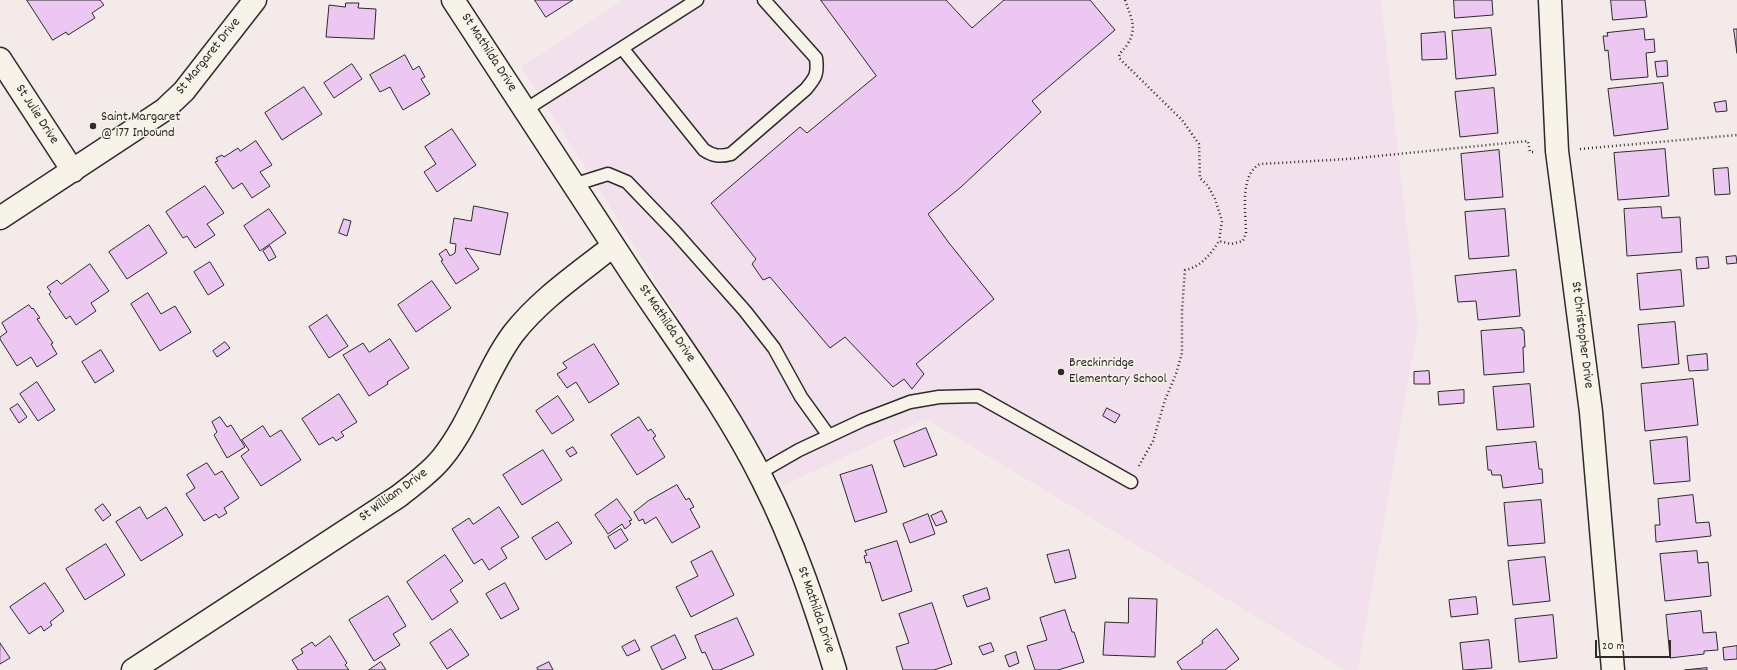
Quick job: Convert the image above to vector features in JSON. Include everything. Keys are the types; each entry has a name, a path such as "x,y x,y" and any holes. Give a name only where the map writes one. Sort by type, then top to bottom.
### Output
{"street":[{"name":"St Margaret Drive","path":"0,218 164,110 184,91 255,0"},
{"name":"St Mathilda Drive","path":"453,0 613,246 730,420 759,473 791,542 811,592 835,670"},
{"name":"St Christopher Drive","path":"1550,0 1557,151 1591,412 1613,670"},
{"name":"St Julie Drive","path":"0,59 73,171"},
{"name":"St William Drive","path":"133,670 399,496 429,472 443,458 462,428 498,359 513,334 533,311 563,285 613,246"}],"lane":[{"path":"525,110 697,0"},
{"path":"622,48 704,150 716,156 731,154 806,89 815,79 817,69 816,58 764,0"},
{"path":"573,185 608,174 627,182 675,232 745,311 774,348 801,397 829,436"},
{"path":"759,473 799,450 863,420 910,402 939,397 978,396 1131,482"}],"path":[{"path":"1125,0 1134,24 1132,36 1126,47 1119,54 1119,58 1182,120 1193,133 1199,144 1200,178 1208,186 1215,199 1222,221 1219,241 1210,255 1192,269 1186,270 1182,310 1182,353 1176,374 1165,400 1153,441 1131,482"},
{"path":"1219,241 1231,244 1243,241 1246,233 1247,178 1250,171 1260,164 1348,159 1528,141 1530,152 1557,151 1737,135"}],"shaded area":[{"name":"Breckinridge Elementary School","path":"624,0 1381,0 1418,326 1358,670 1345,670 926,419 782,486 593,179 521,67"}],"building":[{"path":"27,0 100,0 104,5 92,13 95,18 68,35 66,32 53,40"},
{"path":"535,0 573,0 546,17"},
{"path":"821,0 946,0 972,28 1004,0 1090,0 1115,30 1032,101 1041,112 961,187 928,214 994,299 916,364 924,374 912,389 904,379 893,387 845,337 830,348 770,277 763,280 752,264 756,259 711,203 800,127 807,133 876,76"},
{"path":"1454,0 1492,0 1493,15 1455,18"},
{"path":"1611,0 1645,0 1647,17 1613,20"},
{"path":"346,3 359,3 358,8 376,9 374,39 326,37 329,5 345,7"},
{"path":"1491,28 1496,75 1456,79 1452,31"},
{"path":"1644,29 1645,40 1654,39 1655,52 1646,53 1648,77 1611,80 1608,50 1605,51 1603,36 1608,36 1607,33"},
{"path":"1734,29 1737,29 1737,53"},
{"path":"1445,32 1447,59 1422,60 1421,34"},
{"path":"405,55 413,70 419,66 425,77 421,79 430,94 403,110 390,87 380,92 370,75"},
{"path":"1667,61 1668,76 1657,77 1655,62"},
{"path":"352,64 362,79 334,98 324,83"},
{"path":"1663,83 1668,129 1614,136 1608,89"},
{"path":"304,87 322,114 282,140 265,113"},
{"path":"1494,88 1498,133 1460,137 1455,92"},
{"path":"1726,101 1727,111 1716,112 1714,103"},
{"path":"452,129 476,165 437,192 424,172 436,164 425,147"},
{"path":"256,141 272,165 260,172 270,186 252,198 242,183 233,189 215,162 218,161 216,158 222,155 224,157 238,148 240,151"},
{"path":"1665,149 1669,196 1618,200 1614,153"},
{"path":"1499,150 1503,197 1465,200 1461,154"},
{"path":"1728,168 1730,194 1715,195 1713,169"},
{"path":"205,186 224,213 207,224 215,235 195,248 187,236 183,238 166,212"},
{"path":"474,206 508,213 500,255 465,248 479,269 456,284 441,261 443,260 439,254 446,249 450,256 455,253 456,244 450,243 454,218 471,221"},
{"path":"1661,207 1662,218 1680,217 1682,252 1627,256 1624,209"},
{"path":"269,209 286,233 260,251 244,226"},
{"path":"1505,209 1509,256 1469,259 1465,212"},
{"path":"344,219 351,221 347,236 339,233"},
{"path":"149,225 167,253 127,279 109,252"},
{"path":"270,246 276,257 269,261 263,251"},
{"path":"1736,256 1737,263 1727,264 1726,257"},
{"path":"1708,257 1709,268 1697,269 1696,258"},
{"path":"210,262 224,285 208,295 194,272"},
{"path":"90,264 109,291 91,303 96,311 76,325 70,316 66,319 49,294 51,292 47,287 57,280 61,284"},
{"path":"1516,270 1520,316 1478,320 1476,301 1458,302 1455,276"},
{"path":"1681,270 1684,306 1640,310 1637,274"},
{"path":"432,281 451,308 416,332 398,305"},
{"path":"148,293 161,314 175,306 191,332 160,351 131,304"},
{"path":"29,305 40,318 37,319 53,343 51,344 57,354 37,367 31,357 17,366 0,339 0,337 7,332 2,323"},
{"path":"327,315 348,346 329,358 309,327"},
{"path":"1675,322 1679,364 1642,368 1638,325"},
{"path":"1522,328 1522,330 1524,330 1525,347 1523,347 1524,372 1484,375 1481,331"},
{"path":"390,339 409,368 369,396 343,355 363,343 369,352"},
{"path":"225,342 230,348 217,357 213,351"},
{"path":"594,344 619,384 589,403 576,382 567,388 557,374 567,368 563,363"},
{"path":"101,350 114,371 95,383 82,362"},
{"path":"1707,354 1708,370 1689,371 1687,356"},
{"path":"1429,371 1430,384 1414,384 1414,372"},
{"path":"1693,379 1698,425 1645,431 1641,384"},
{"path":"37,382 55,410 38,421 20,394"},
{"path":"1530,384 1534,427 1497,430 1493,387"},
{"path":"1464,390 1464,403 1439,405 1438,392"},
{"path":"339,394 357,422 341,432 344,436 336,441 333,437 319,445 302,419"},
{"path":"558,396 574,420 552,434 536,411"},
{"path":"18,404 27,417 19,423 10,409"},
{"path":"1107,408 1120,415 1115,423 1103,416"},
{"path":"220,417 227,427 231,425 245,447 227,458 214,435 217,432 212,422"},
{"path":"639,417 648,431 651,429 656,436 653,438 665,457 637,475 611,435"},
{"path":"263,426 270,437 281,430 301,460 261,486 241,456 249,450 242,440"},
{"path":"926,428 937,455 904,467 894,441"},
{"path":"1687,437 1690,481 1654,484 1650,441"},
{"path":"1536,442 1539,469 1542,469 1543,483 1503,488 1501,475 1492,475 1491,470 1488,470 1486,447"},
{"path":"573,447 577,453 570,457 566,451"},
{"path":"543,450 562,480 522,505 503,475"},
{"path":"207,463 215,475 222,471 239,498 224,508 227,513 219,518 216,514 204,521 186,494 195,488 187,475"},
{"path":"872,465 887,512 855,522 840,475"},
{"path":"677,485 686,500 689,498 694,507 690,509 700,527 672,543 656,517 645,524 643,519 639,521 634,512 648,501"},
{"path":"1693,495 1696,523 1709,522 1711,536 1656,542 1655,525 1660,525 1658,499"},
{"path":"617,499 632,520 629,521 631,524 625,529 622,524 608,534 595,515"},
{"path":"1541,500 1545,543 1508,546 1504,503"},
{"path":"103,504 111,515 103,521 95,510"},
{"path":"140,507 147,519 166,507 183,535 141,561 116,522"},
{"path":"499,507 519,537 501,548 507,558 489,570 482,559 474,564 452,529 469,518 473,524"},
{"path":"942,511 947,522 936,526 931,516"},
{"path":"928,514 935,534 910,543 903,524"},
{"path":"558,522 572,543 546,560 532,538"},
{"path":"621,529 628,540 615,549 608,537"},
{"path":"897,541 912,591 882,601 870,562 866,563 864,556 867,555 865,551"},
{"path":"106,544 125,575 85,600 66,569"},
{"path":"1069,550 1076,578 1055,583 1047,555"},
{"path":"712,551 734,595 691,617 676,587 698,576 691,562"},
{"path":"1697,551 1698,563 1708,562 1711,596 1665,601 1660,554"},
{"path":"445,555 463,581 450,590 458,602 432,620 407,582"},
{"path":"1545,557 1550,601 1513,605 1508,561"},
{"path":"45,583 64,611 50,622 52,625 44,631 41,626 29,634 10,607"},
{"path":"505,583 519,609 501,619 486,594"},
{"path":"987,588 990,599 967,607 963,596"},
{"path":"388,596 406,626 393,634 400,645 374,661 349,620"},
{"path":"1476,597 1478,614 1451,617 1449,600"},
{"path":"1129,598 1157,599 1155,657 1103,655 1105,622 1128,623"},
{"path":"932,603 952,664 934,670 903,670 896,647 909,643 899,614"},
{"path":"1065,610 1084,662 1058,670 1035,670 1027,646 1047,640 1040,618"},
{"path":"1701,611 1703,633 1716,632 1718,650 1704,651 1704,654 1670,658 1666,615"},
{"path":"1553,615 1557,658 1519,662 1515,619"},
{"path":"737,618 754,655 720,670 713,670 705,652 702,653 695,636"},
{"path":"451,629 469,655 447,669 430,643"},
{"path":"1217,629 1239,659 1225,670 1182,670 1177,662 1203,643 1202,641"},
{"path":"675,635 686,658 662,670 651,647"},
{"path":"330,636 347,663 345,665 349,670 298,670 292,660 303,653 301,649 312,642 315,646"},
{"path":"635,640 640,650 627,656 622,647"},
{"path":"1489,640 1492,668 1463,670 1460,643"},
{"path":"0,643 10,658 0,664"},
{"path":"991,643 994,651 983,655 979,647"},
{"path":"1737,646 1737,659 1724,660 1723,648"},
{"path":"1016,652 1019,663 1009,667 1005,656"},
{"path":"381,662 386,670 369,670"},
{"path":"549,662 553,670 538,670 537,668"},
{"path":"1707,668 1707,670 1685,670"}],"place":[{"name":"Saint Margaret @ 177 Inbound","path":"93,126"},
{"name":"Breckinridge Elementary School","path":"1061,372"}]}
